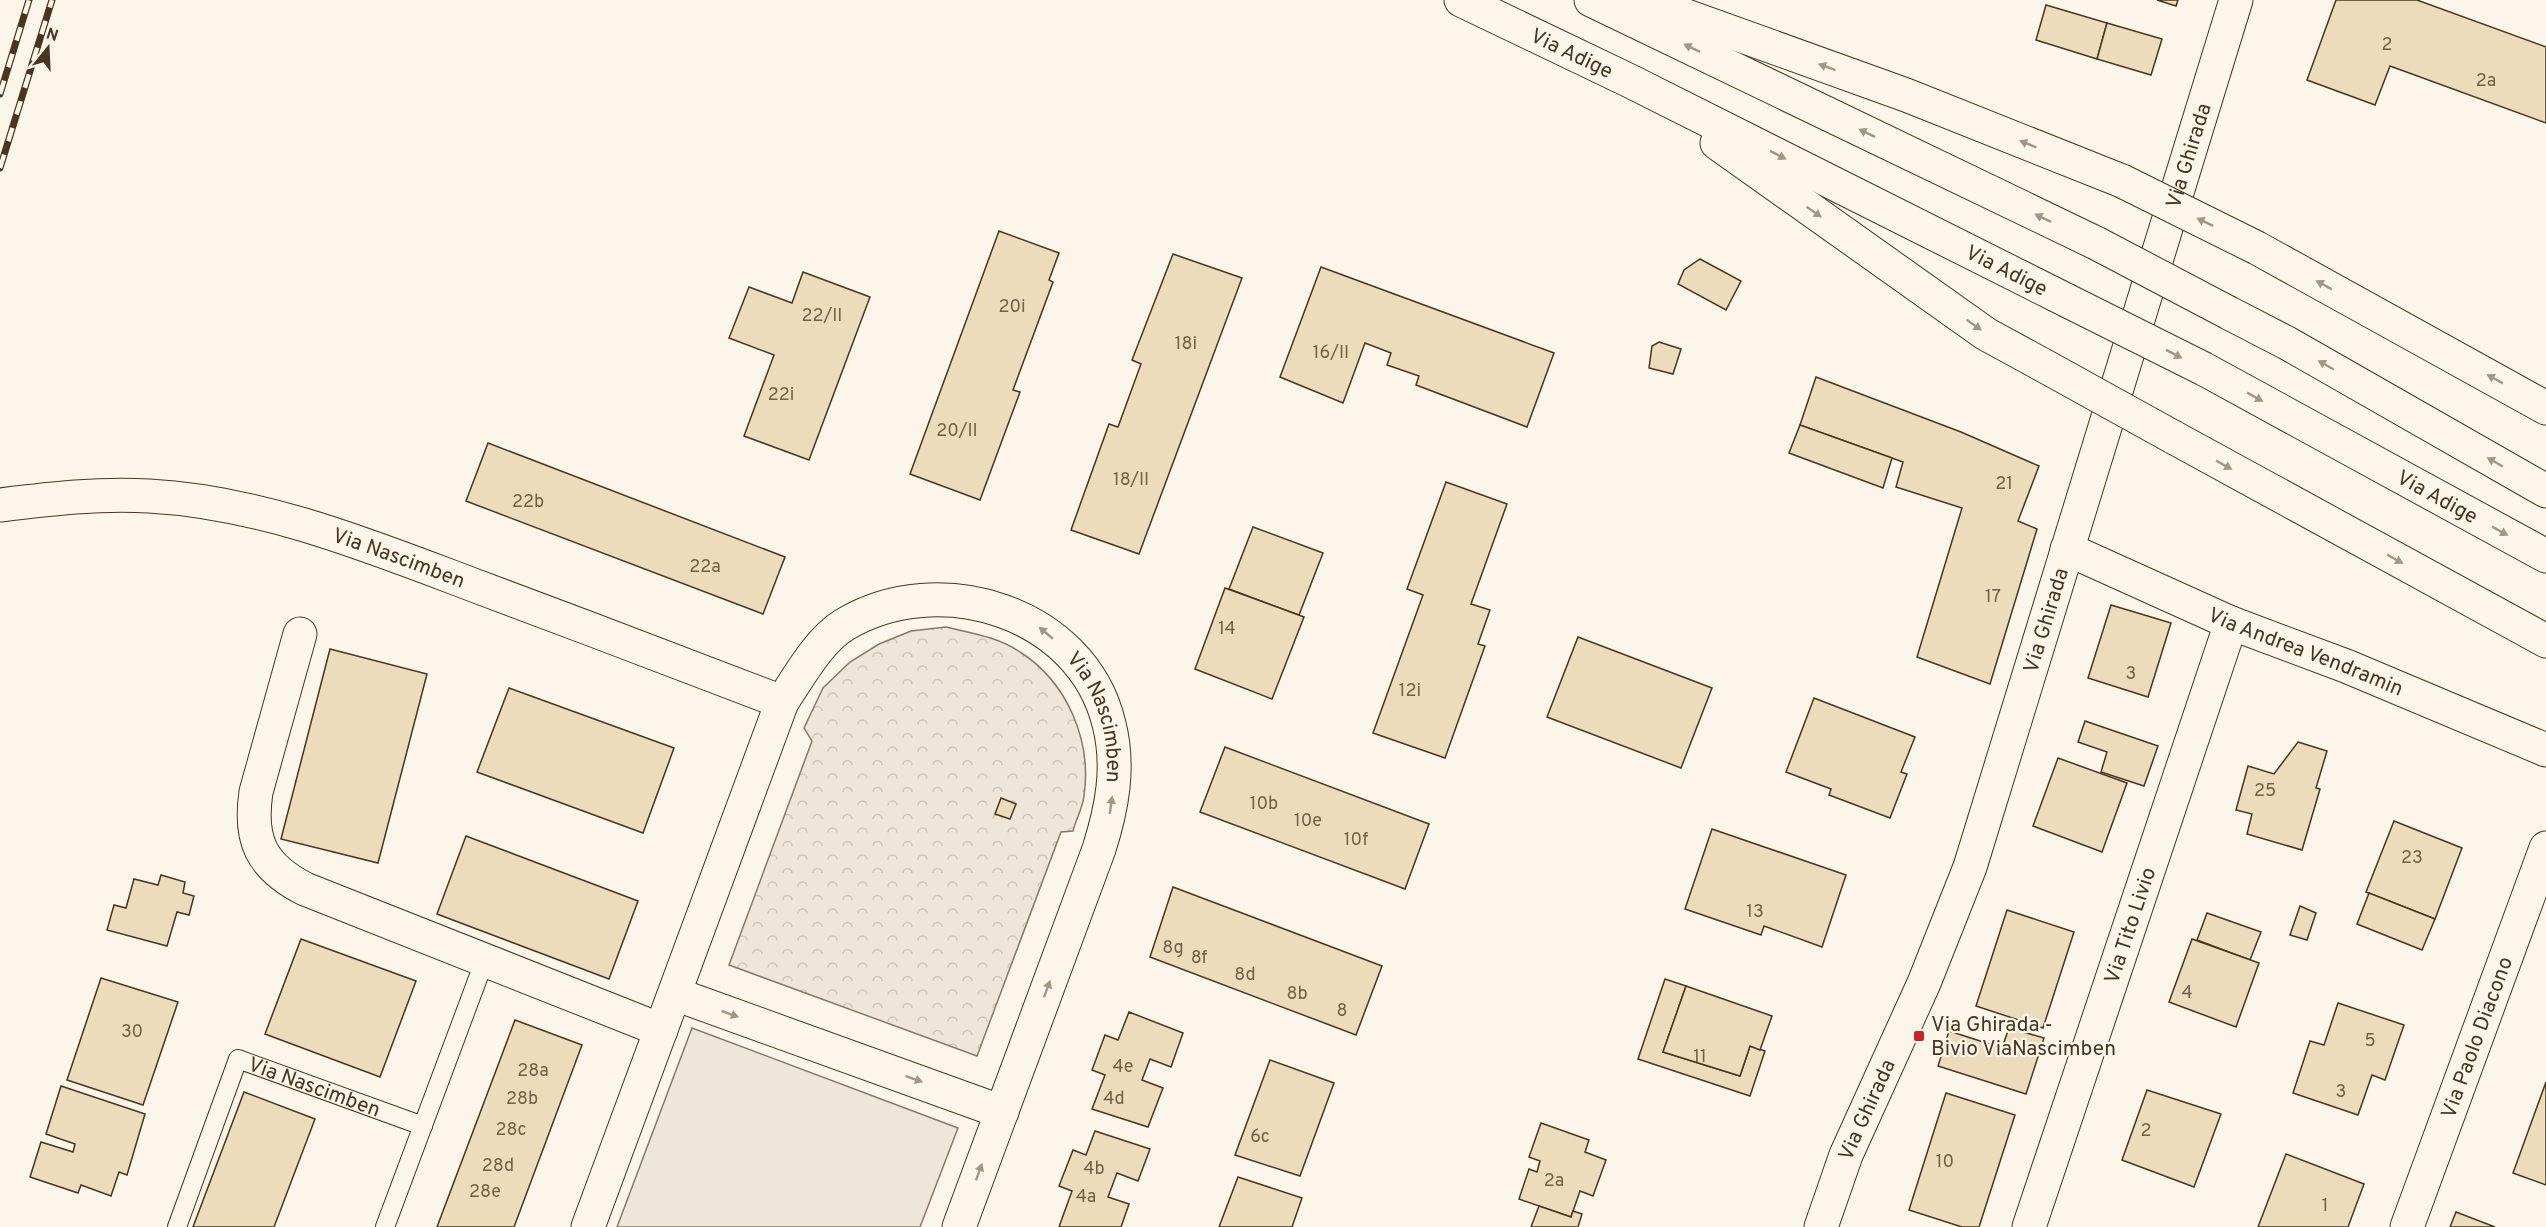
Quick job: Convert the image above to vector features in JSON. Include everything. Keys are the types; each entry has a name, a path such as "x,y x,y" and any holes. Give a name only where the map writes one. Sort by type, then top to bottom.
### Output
{"main road":[{"name":"Via Adige","path":"1461,0 1630,81 2204,369 2546,556"},
{"path":"1591,0 2096,243 2287,343 2546,491"},
{"path":"1642,0 1906,95 2122,181 2257,248 2546,408"},
{"name":"Via Ghirada","path":"1821,1227 1846,1155 1924,983 1970,867 2236,0"},
{"path":"1630,81 1986,334 2546,641"},
{"name":"Via Nascimben","path":"0,505 80,496 150,496 207,503 283,518 391,554 782,702"},
{"name":"Via Andrea Vendramin","path":"2067,549 2231,623 2346,666 2546,750"},
{"name":"Via Nascimben","path":"588,1227 782,702 808,661 843,626 905,601 938,599 971,601 997,608 1035,625 1068,652 1093,684 1109,723 1115,759 1111,809 959,1227"},
{"name":"Via Tito Livio","path":"2029,1227 2231,623"},
{"path":"300,634 256,792 253,813 254,837 262,853 290,882 305,889 484,962 661,1030"},
{"name":"Via Paolo Diacono","path":"2407,1227 2546,848"},
{"path":"675,994 1002,1112"}],"lane":[{"path":"385,1227 484,962"},
{"name":"Via Nascimben","path":"177,1227 238,1059 423,1126"}],"green space":[{"path":"946,627 1003,643 1037,665 1051,679 1073,714 1084,754 1084,796 1073,831 1061,832 977,1056 729,965 812,741 804,728 823,688 850,662 879,644 911,631"}],"shaded area":[{"path":"692,1028 958,1128 920,1227 617,1227"}],"building":[{"path":"2157,0 2178,0 2176,6"},
{"path":"2336,0 2417,0 2546,47 2546,123 2390,66 2375,105 2307,80"},
{"path":"2046,5 2107,23 2097,59 2036,40"},
{"path":"2107,23 2162,39 2151,75 2097,59"},
{"path":"999,231 1059,253 1049,280 1053,282 1013,390 1020,392 980,500 910,474"},
{"path":"1173,254 1242,278 1139,554 1071,530 1109,424 1118,427 1141,364 1132,360"},
{"path":"1700,259 1741,281 1726,310 1678,284 1684,270"},
{"path":"1321,267 1554,353 1527,427 1416,385 1419,376 1387,365 1391,353 1365,343 1343,403 1280,377"},
{"path":"803,272 870,297 809,460 744,436 774,355 729,338 749,287 792,303"},
{"path":"1659,342 1681,349 1673,374 1649,368 1652,346"},
{"path":"1816,377 1961,432 2039,466 2018,521 2037,529 1990,684 1917,657 1962,508 1896,487 1903,462 1800,425"},
{"path":"1800,425 1892,458 1883,488 1789,453"},
{"path":"488,443 785,557 763,614 466,501"},
{"path":"1446,482 1507,504 1471,604 1490,610 1478,644 1485,646 1445,758 1373,733 1423,595 1407,589"},
{"path":"1253,527 1323,553 1299,615 1229,589"},
{"path":"1225,588 1304,617 1272,699 1195,669"},
{"path":"2111,605 2171,623 2148,697 2088,678"},
{"path":"1578,637 1712,688 1681,768 1547,717"},
{"path":"330,649 427,674 378,863 281,839"},
{"path":"509,688 674,748 643,833 477,772"},
{"path":"1814,698 1915,737 1901,772 1907,774 1890,818 1829,795 1831,789 1786,772"},
{"path":"2085,721 2158,746 2144,786 2101,772 2107,752 2078,742"},
{"path":"2298,742 2327,751 2316,788 2320,789 2302,850 2247,834 2252,814 2236,810 2248,766 2274,774"},
{"path":"1225,747 1429,824 1405,889 1200,812"},
{"path":"2058,758 2127,783 2102,852 2033,826"},
{"path":"1001,798 1016,804 1010,819 995,814"},
{"path":"2394,821 2462,848 2435,919 2366,892"},
{"path":"1712,829 1846,875 1822,947 1764,926 1761,935 1685,909"},
{"path":"466,836 638,901 609,979 437,914"},
{"path":"161,875 185,882 183,893 194,896 189,915 177,912 167,946 107,930 114,905 126,908 134,879 158,885"},
{"path":"1173,887 1382,966 1356,1035 1150,957"},
{"path":"2369,893 2435,919 2422,950 2357,924"},
{"path":"2300,906 2316,913 2307,940 2290,935"},
{"path":"2007,910 2074,932 2043,1028 1976,1006"},
{"path":"2207,913 2261,932 2250,960 2197,940"},
{"path":"301,939 416,981 380,1077 265,1034"},
{"path":"2192,939 2259,963 2236,1027 2169,1002"},
{"path":"101,978 178,1002 143,1105 67,1080"},
{"path":"1665,979 1686,986 1663,1052 1740,1076 1750,1046 1765,1051 1750,1096 1638,1059"},
{"path":"1686,986 1772,1016 1760,1050 1750,1046 1740,1076 1663,1052"},
{"path":"2338,1003 2404,1025 2385,1080 2372,1075 2358,1115 2293,1093 2310,1041 2324,1045"},
{"path":"1129,1012 1183,1033 1171,1067 1150,1059 1142,1080 1163,1088 1148,1127 1092,1109 1105,1075 1092,1070 1105,1035 1118,1040"},
{"path":"515,1020 582,1045 514,1227 437,1227"},
{"path":"2009,1028 2044,1038 2026,1094 1938,1066 1949,1031 2002,1048"},
{"path":"1270,1060 1334,1083 1300,1176 1235,1155"},
{"path":"2546,1082 2546,1185 2513,1173"},
{"path":"61,1086 145,1114 127,1175 119,1172 111,1196 81,1185 78,1193 30,1177 41,1142 73,1152 75,1144 46,1134"},
{"path":"2147,1090 2221,1114 2194,1187 2122,1160"},
{"path":"244,1092 315,1119 274,1227 193,1227"},
{"path":"1946,1093 2015,1115 1979,1227 1962,1227 1909,1210"},
{"path":"1541,1123 1589,1140 1585,1152 1606,1160 1593,1196 1580,1191 1571,1217 1519,1199 1529,1169 1537,1172 1540,1161 1529,1157"},
{"path":"1095,1131 1150,1149 1138,1181 1117,1173 1108,1197 1129,1204 1121,1227 1059,1227 1072,1191 1059,1186 1073,1150 1086,1155"},
{"path":"2286,1154 2364,1184 2348,1227 2258,1227"},
{"path":"1238,1177 1302,1198 1292,1227 1219,1227"},
{"path":"1539,1206 1571,1217 1573,1211 1582,1214 1578,1227 1531,1227"},
{"path":"2456,1212 2495,1227 2450,1227"}],"railway":[{"path":"0,94 29,0"},
{"path":"0,168 52,0"}],"place":[{"name":"Via Ghirada - Bivio ViaNascimben","path":"1919,1036"}]}
